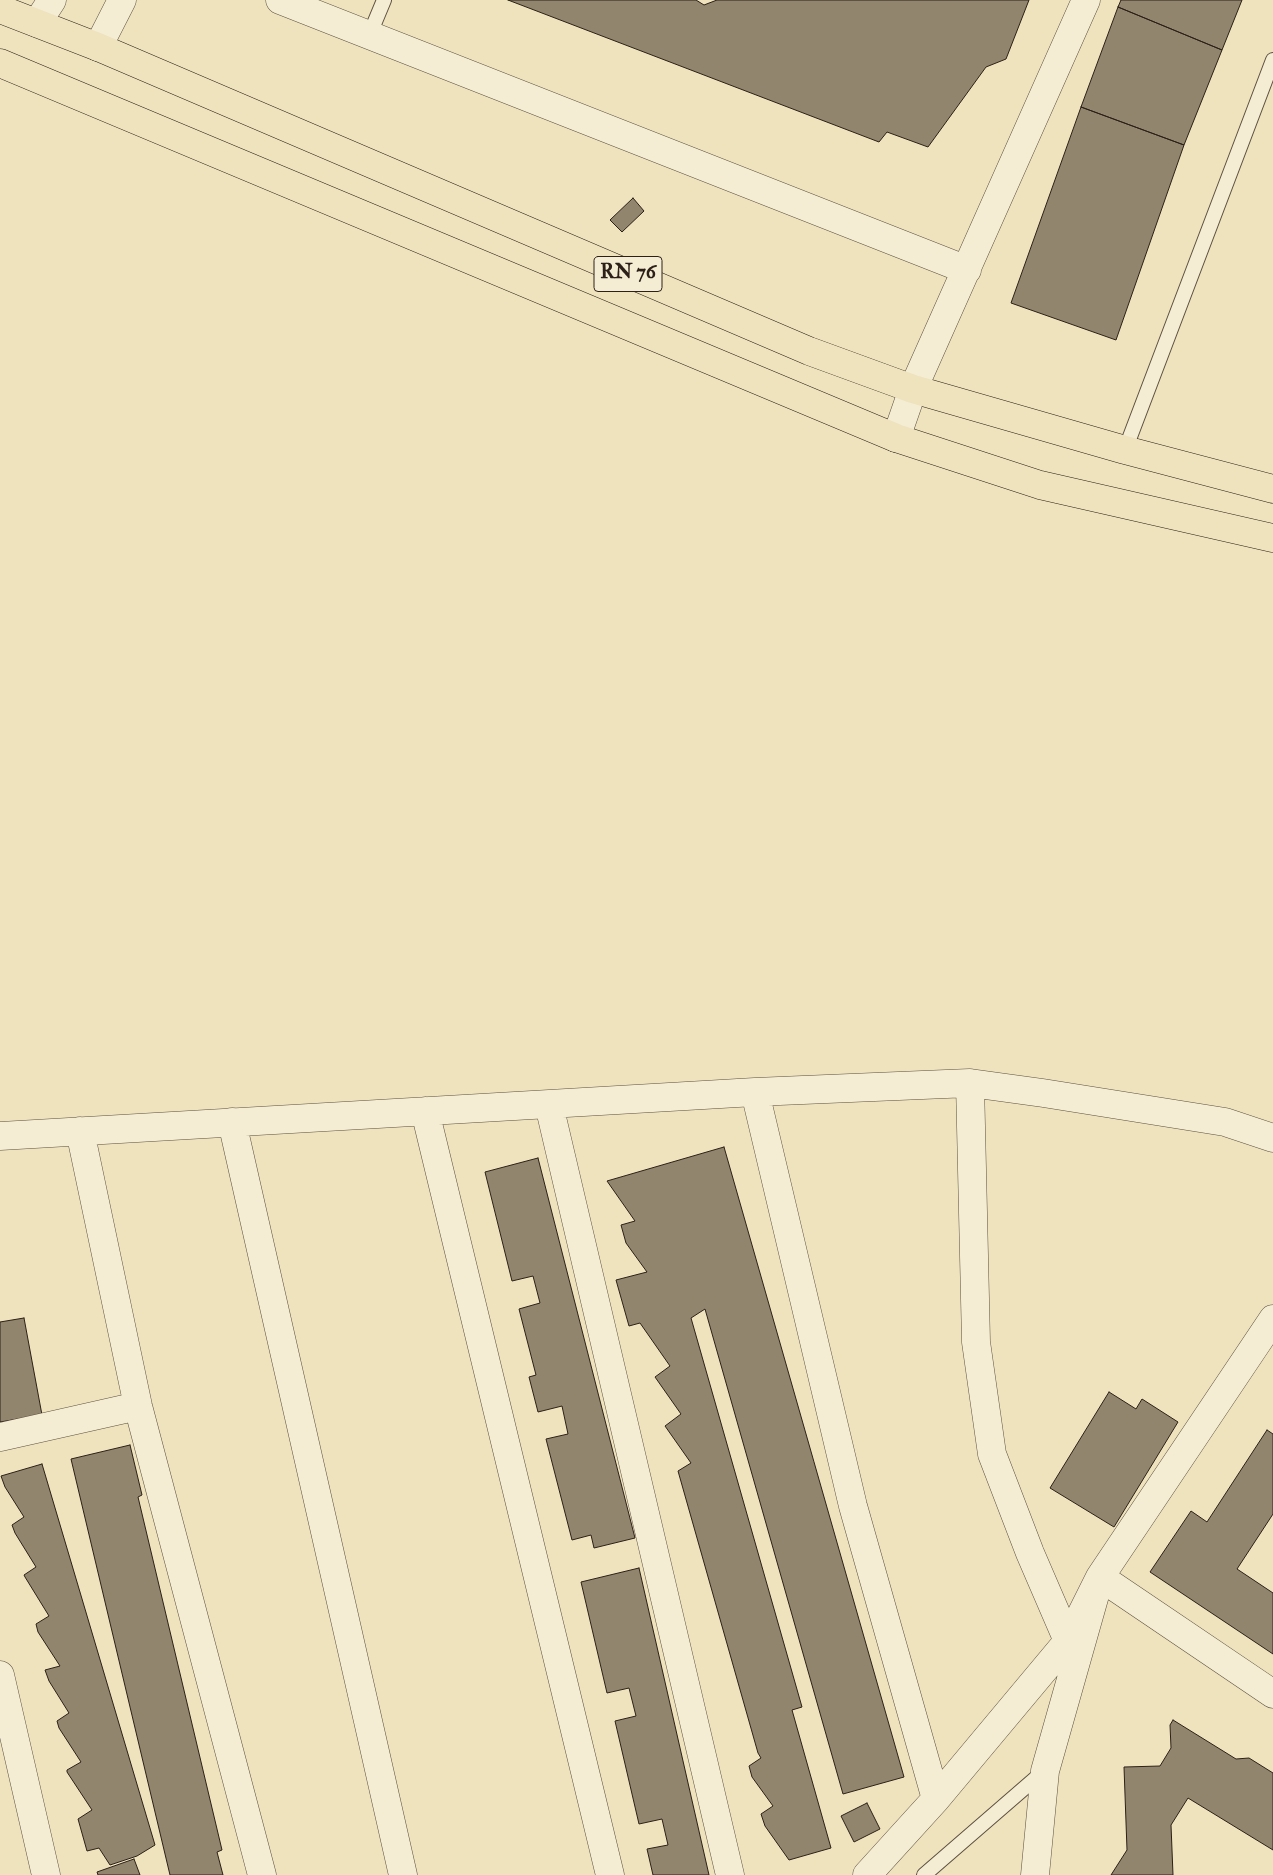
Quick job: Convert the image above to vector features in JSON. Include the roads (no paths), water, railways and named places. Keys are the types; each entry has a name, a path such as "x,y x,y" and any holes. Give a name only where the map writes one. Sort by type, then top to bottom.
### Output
{"highway":[{"name":"RN 76","path":"0,9 98,47 809,351 913,390 1125,450 1273,489"},
{"name":"RN 76","path":"0,62 896,438 1040,485 1273,538"}],"street":[{"path":"37,23 52,0"},
{"path":"98,47 122,0"},
{"path":"280,0 966,270"},
{"path":"896,438 913,390 1086,0"},
{"path":"970,1083 976,1342 992,1454 1030,1553 1068,1641"},
{"path":"0,1136 755,1092 970,1083 1225,1122 1273,1138"},
{"path":"755,1092 853,1506 936,1799"},
{"path":"549,1105 730,1875"},
{"path":"425,1112 610,1875"},
{"path":"232,1122 403,1875"},
{"path":"80,1131 138,1406 262,1875"},
{"path":"867,1875 936,1799 1068,1641 1100,1578 1273,1319"},
{"path":"0,1438 138,1406"},
{"path":"1100,1578 1273,1694"},
{"path":"1035,1875 1045,1771 1100,1578"},
{"path":"0,1675 46,1875"}],"lane":[{"path":"370,36 384,0"},
{"path":"1125,450 1273,60"},
{"path":"924,1875 1045,1771"}]}
